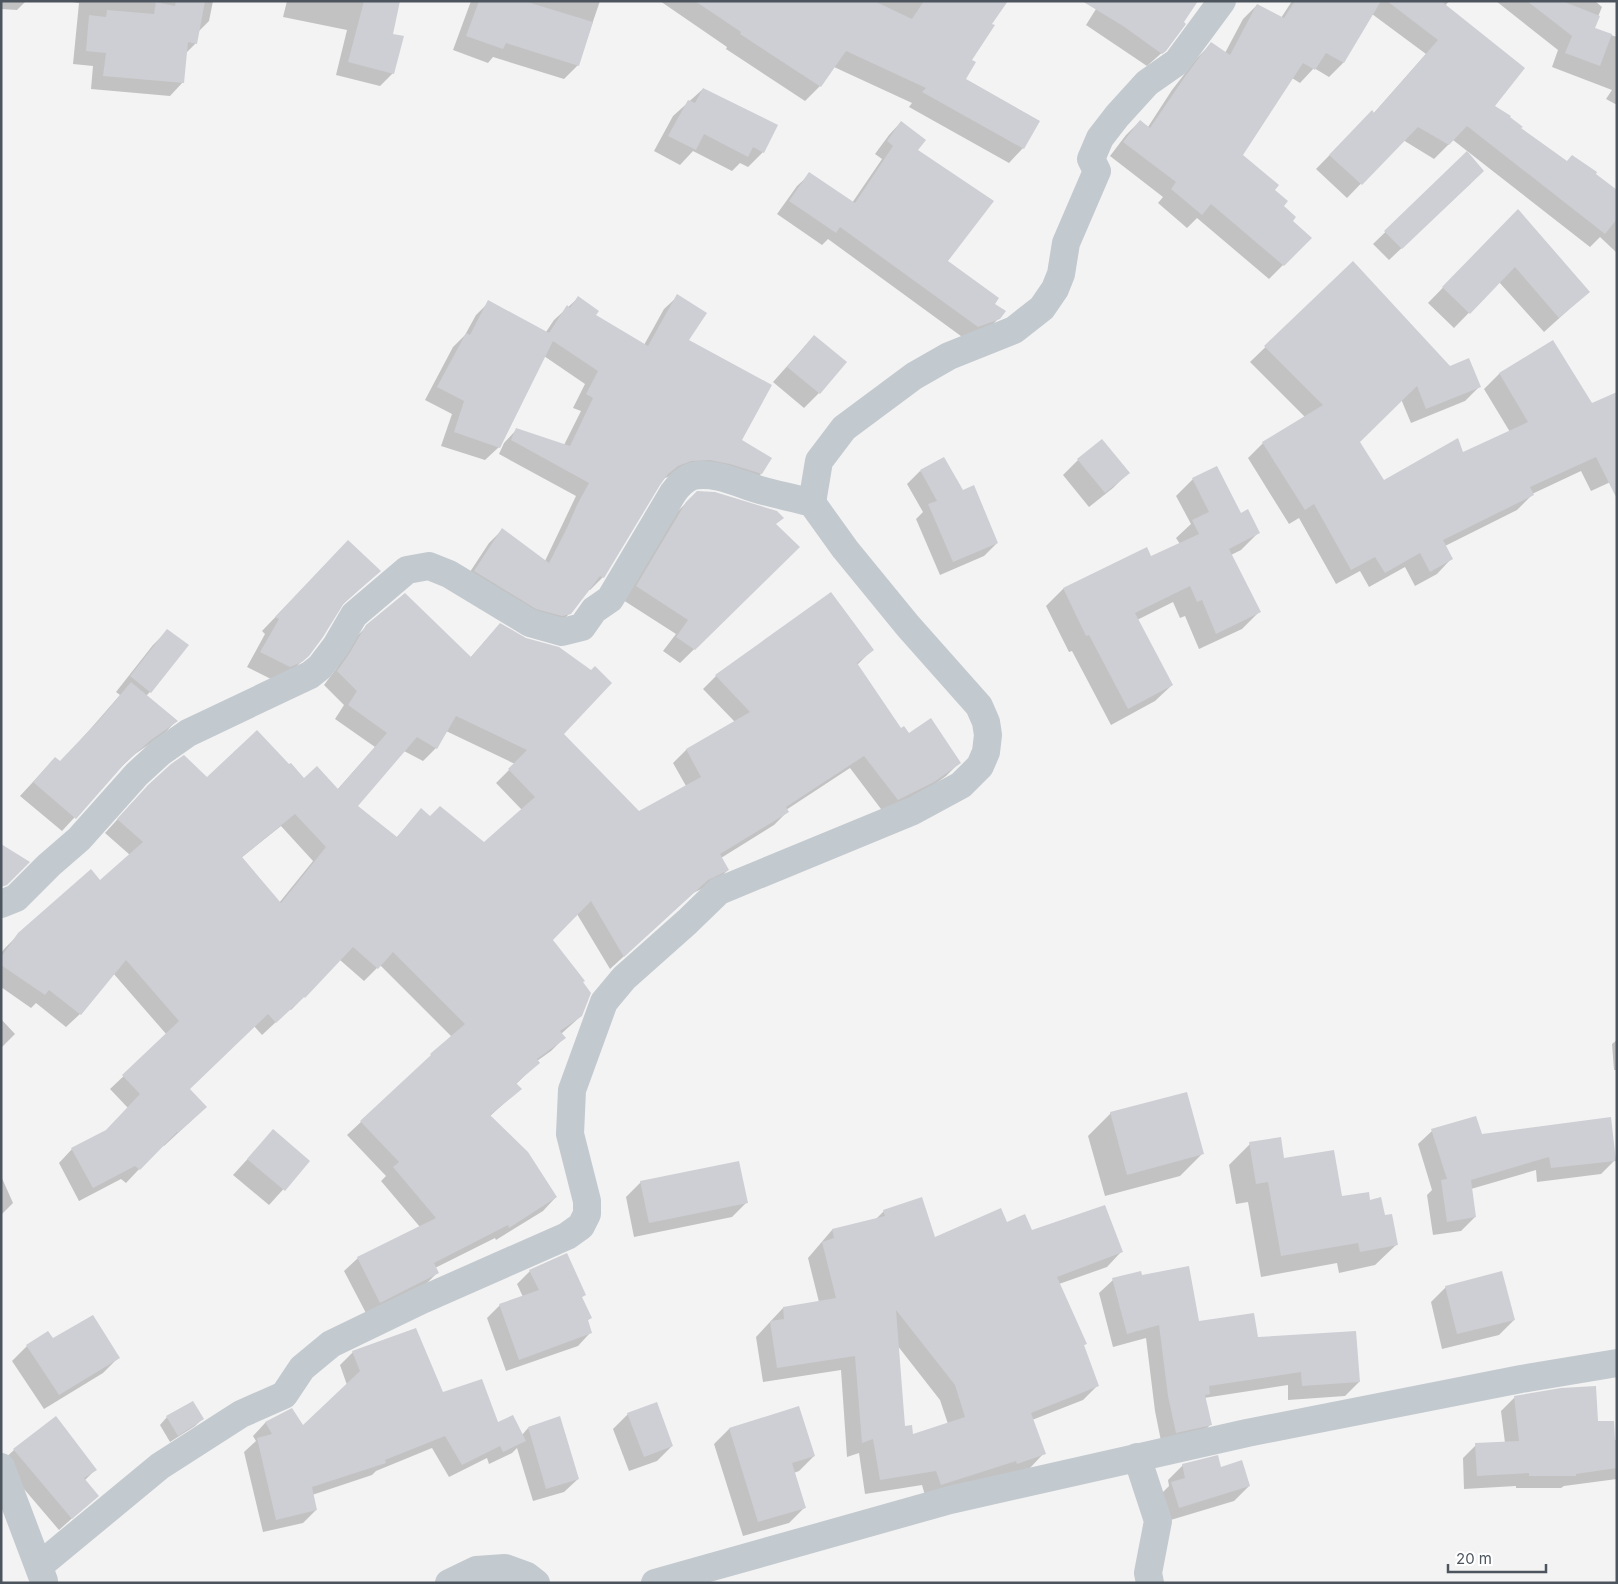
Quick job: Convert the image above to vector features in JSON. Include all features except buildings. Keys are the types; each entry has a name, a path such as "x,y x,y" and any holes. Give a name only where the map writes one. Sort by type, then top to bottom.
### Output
{"street":[{"path":"812,503 819,461 844,428 914,376 949,356 1014,330 1042,308 1055,289 1061,274 1066,242 1097,171 1091,159 1100,138 1147,83 1177,62 1222,1"},
{"path":"1,904 16,898 49,865 79,839 136,774 161,752 188,733 310,675 320,667 336,646 354,615 407,570 429,566 440,570 530,623 562,632 582,627 594,610 610,599 681,482 702,474 724,478 760,490 812,503 845,549 908,626 979,706 986,722 988,735 986,752 980,766 961,785 913,811 719,891 624,978 604,1002 572,1090 570,1134 587,1201 587,1214 581,1226 567,1236 422,1300 332,1344 302,1368 284,1395 241,1414 160,1466 126,1492 42,1575 1,1467"},
{"path":"655,1583 950,1500 1247,1433 1521,1379 1617,1363"},
{"path":"1137,1458 1158,1521 1148,1573 1150,1583"},
{"path":"449,1583 476,1570 505,1568 527,1576 536,1583"}]}
